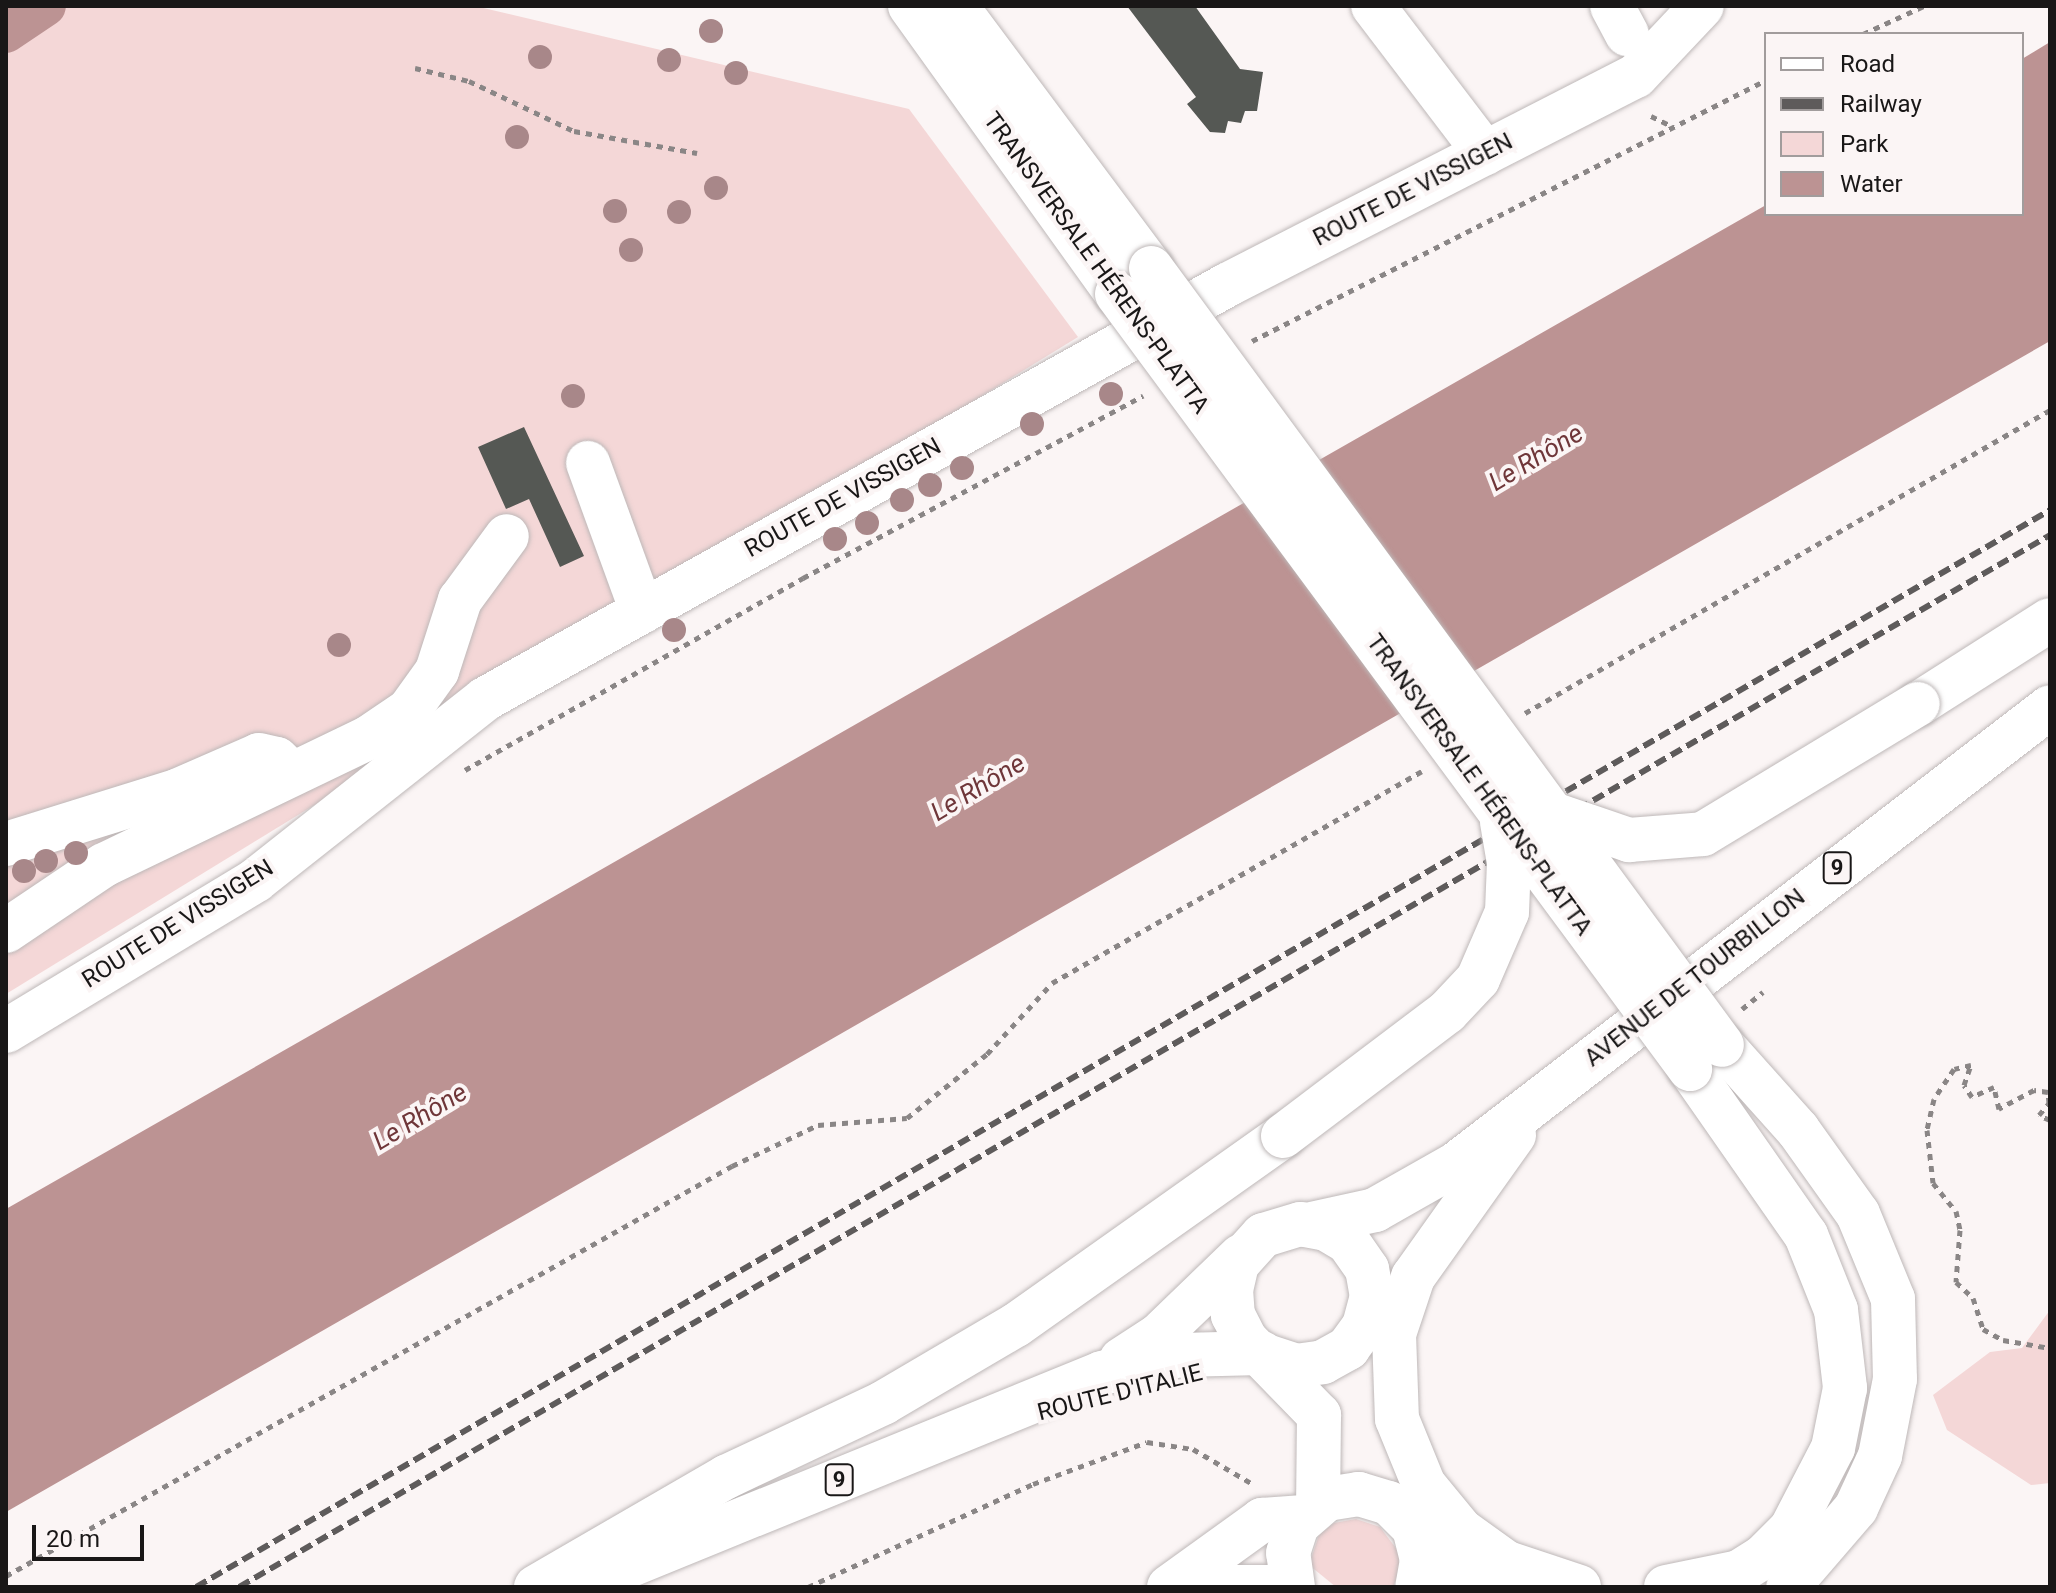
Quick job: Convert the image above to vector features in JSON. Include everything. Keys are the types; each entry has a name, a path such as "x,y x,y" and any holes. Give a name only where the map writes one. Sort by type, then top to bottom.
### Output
{"main road":[{"name":"TRANSVERSALE HÉRENS-PLATTA","path":"910,6 1134,281 1547,812 1715,1043 1806,1235 1836,1310 1845,1388 1833,1448 1811,1497 1791,1529 1727,1580"},
{"name":"TRANSVERSALE HÉRENS-PLATTA","path":"956,6 1134,281 1500,816 1798,1130 1858,1214 1893,1299 1895,1379 1880,1456 1856,1508 1788,1587"},
{"path":"1373,6 1485,153"},
{"name":"ROUTE DE VISSIGEN","path":"6,1031 256,880 485,699 1227,285 1636,76 1702,6"},
{"path":"588,463 642,611"},
{"path":"6,931 104,865 292,774 409,710 437,671 460,600 507,536"},
{"path":"1547,812 1629,840 1703,834 2050,620"},
{"name":"AVENUE DE TOURBILLON","path":"1307,1225 1375,1210 1456,1164 2050,707"},
{"path":"6,844 179,790 259,755 277,759 292,774"},
{"path":"536,1587 726,1477 883,1403 1016,1325 1283,1136 1447,1012 1478,979 1507,912 1509,863 1500,816"},
{"path":"1537,1099 1413,1277 1394,1334 1393,1392 1411,1463 1461,1530 1520,1569 1579,1587"},
{"name":"AVENUE DE TOURBILLON","path":"1368,1316 1401,1246 1456,1164"},
{"path":"1293,1587 1288,1553 1310,1511 1323,1434 1307,1398 1238,1328 1231,1302 1233,1276 1244,1253 1275,1229 1307,1225 1326,1229 1357,1252 1370,1278 1368,1316 1372,1417 1419,1569 1491,1587"},
{"name":"ROUTE D'ITALIE","path":"1102,1373 1159,1335 1244,1253"},
{"path":"1264,1355 1296,1366 1323,1362 1348,1348 1368,1316"},
{"name":"ROUTE D'ITALIE","path":"575,1587 1102,1373 1194,1353 1264,1355"},
{"name":"ROUTE D'ITALIE","path":"931,1443 1181,1373 1250,1372 1307,1398"},
{"path":"1169,1587 1262,1520 1310,1511 1359,1494 1399,1509"},
{"path":"1666,1587 1727,1580"},
{"path":"1208,1587 1270,1587"}],"path":[{"path":"1867,32 1924,6"},
{"path":"415,68 469,81 574,131 697,153"},
{"path":"1246,345 1764,81"},
{"path":"460,773 803,578 1150,393"},
{"path":"1515,719 2050,410"},
{"path":"6,1576 732,1166 818,1125 907,1118 987,1054 1052,983 1432,766"},
{"path":"1715,1043 1763,992"},
{"path":"2050,1120 2039,1115 2049,1103 2048,1092 2034,1090 1999,1109 1994,1087 1972,1097 1964,1085 1971,1065 1954,1069 1947,1079 1934,1099 1927,1130 1933,1183 1956,1211 1960,1230 1956,1282 1973,1298 1983,1329 2003,1340 2050,1348"},
{"path":"808,1587 1033,1484 1147,1442 1193,1449 1310,1511"}],"green space":[{"path":"6,6 475,6 909,109 1078,337 6,994"},
{"path":"2050,1310 2050,1483 2031,1485 1947,1430 1933,1395 1990,1352 2022,1348"},
{"path":"1356,1519 1380,1527 1398,1551 1402,1564 1393,1587 1336,1587 1309,1565 1319,1535 1334,1523"}],"water":[{"name":"Le Rhône","path":"2050,42 2050,341 6,1512 6,1209 1764,206 1764,216 2024,216 2024,58"}],"building":[{"path":"1127,6 1195,6 1240,69 1263,72 1257,111 1245,111 1241,123 1228,121 1225,133 1210,132 1187,104 1196,97"},
{"path":"524,427 584,556 560,567 529,499 506,509 478,447"}],"waterway":[{"path":"6,33 46,6"}],"railway":[{"path":"196,1587 2050,510"},
{"path":"239,1587 2050,535"}]}
